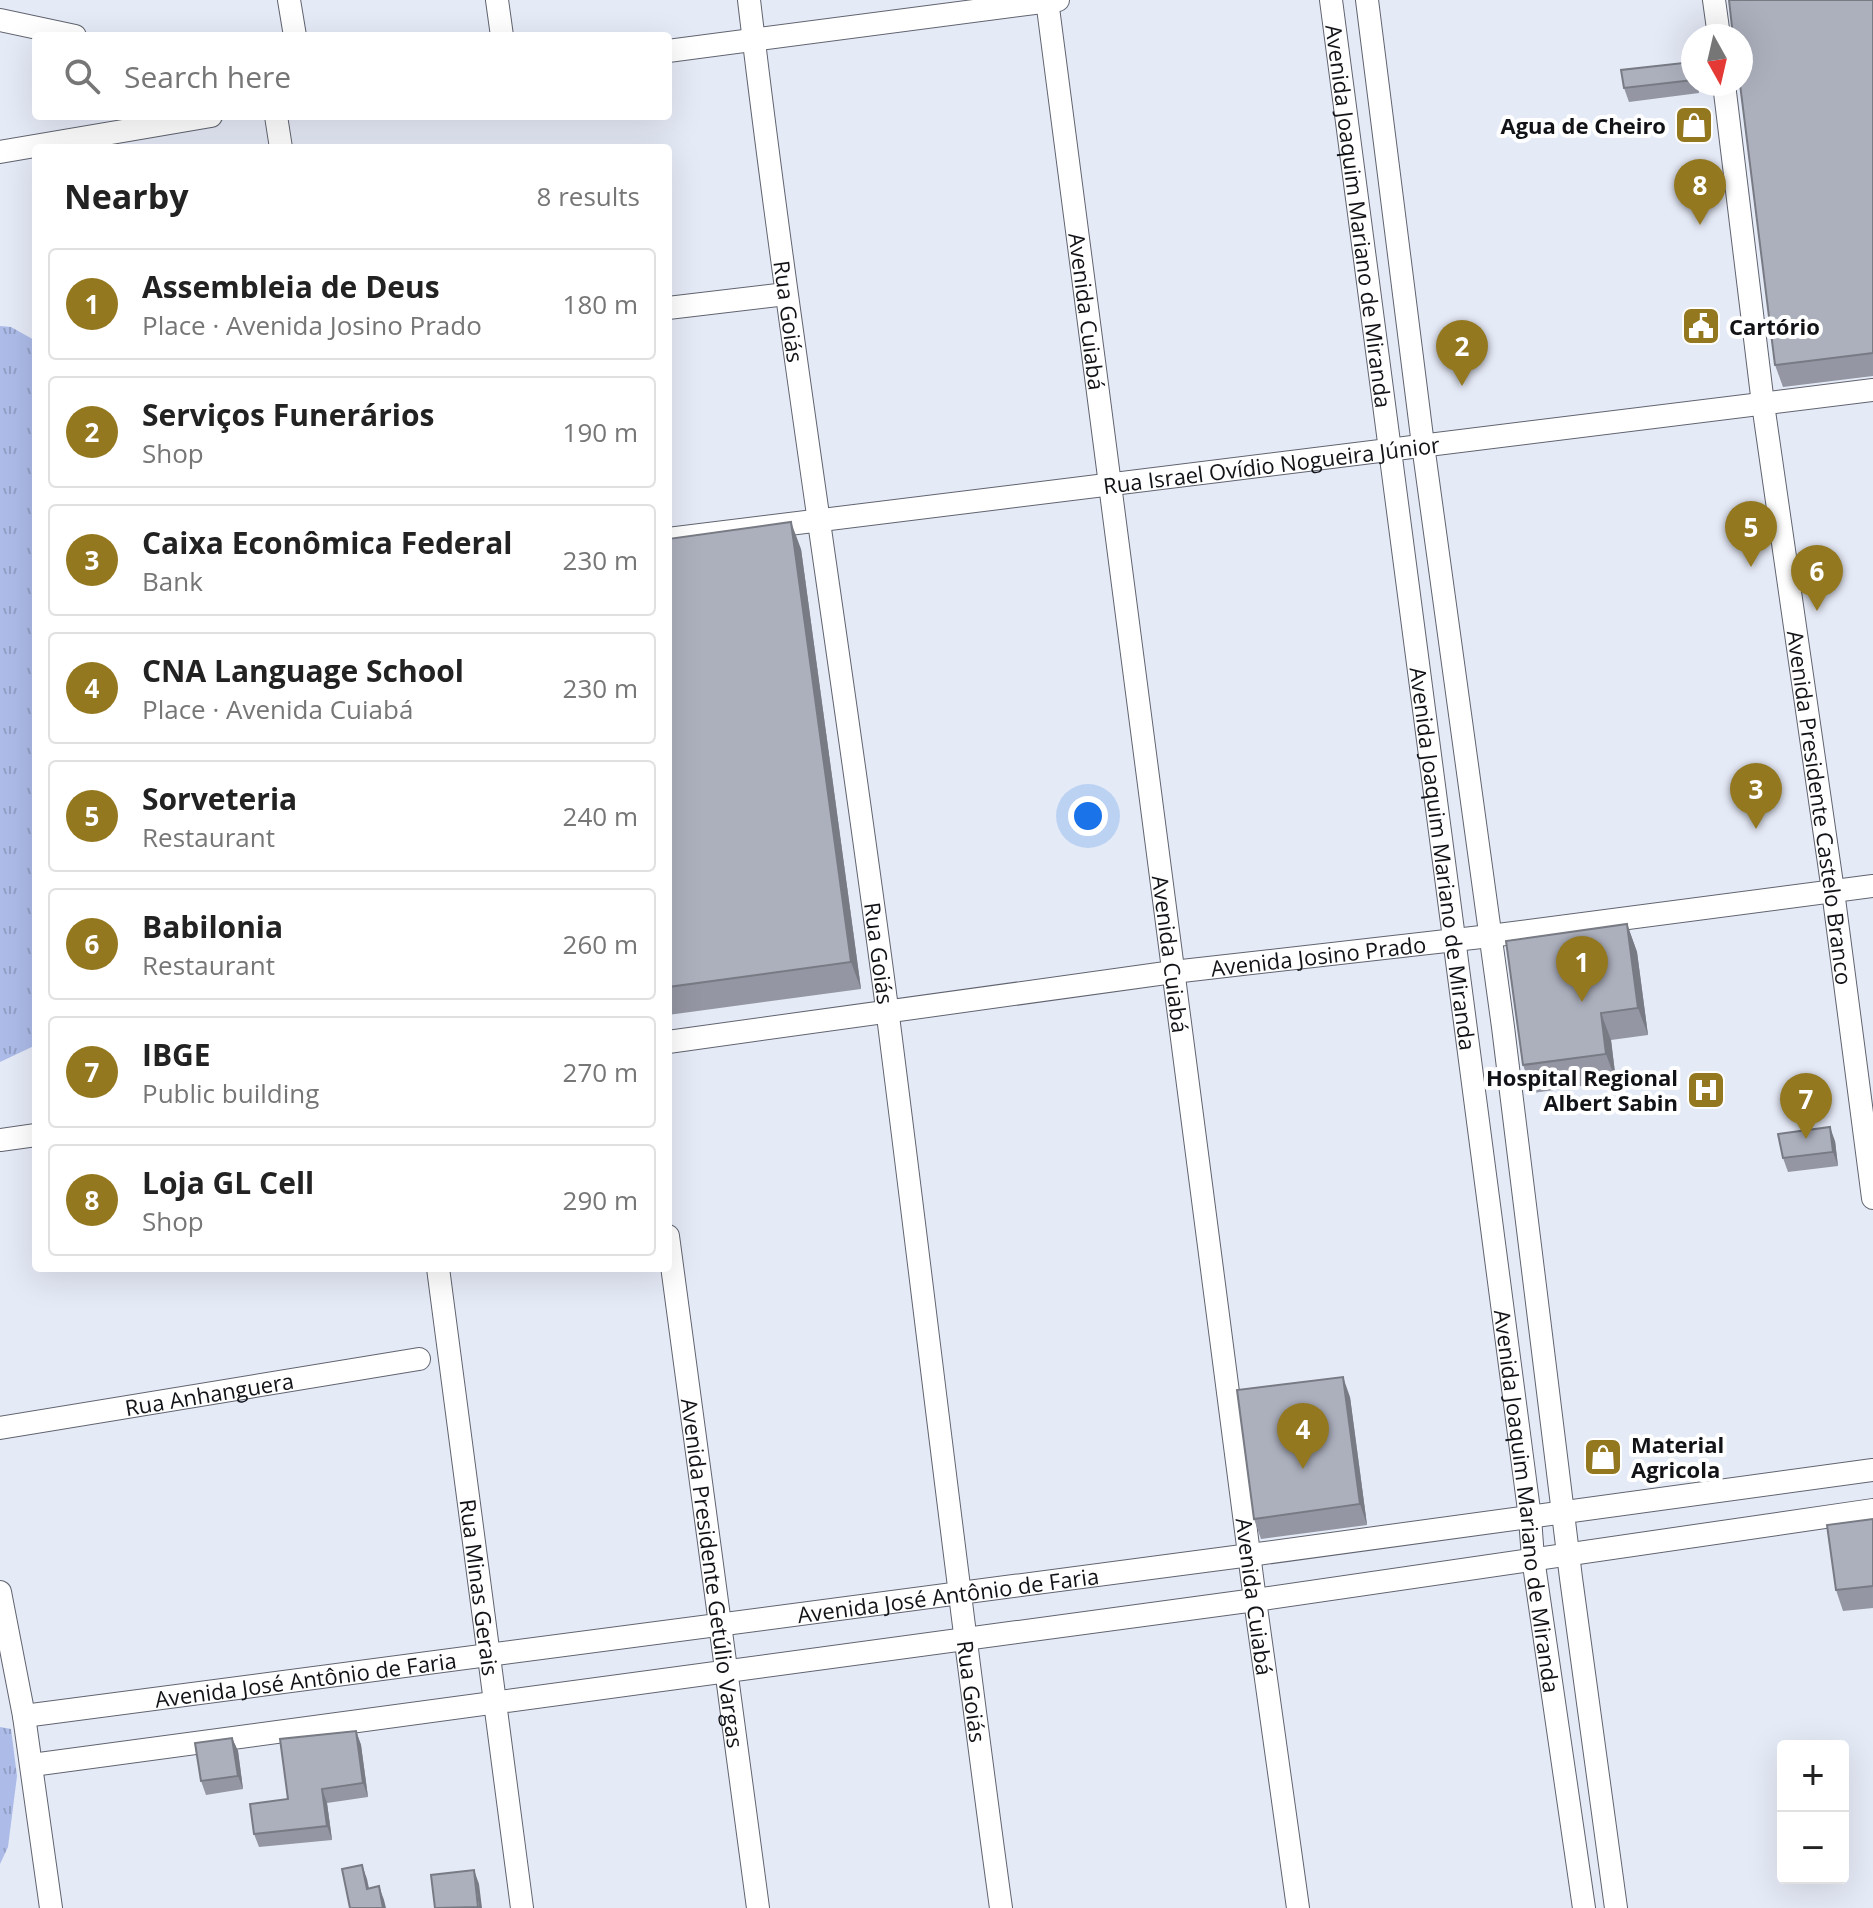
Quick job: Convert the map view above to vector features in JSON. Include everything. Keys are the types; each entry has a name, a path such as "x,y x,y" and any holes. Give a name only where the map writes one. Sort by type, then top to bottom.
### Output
{"street":[{"path":"289,0 294,32"},
{"path":"497,0 501,32"},
{"name":"Rua Goiás","path":"749,0 786,294 888,1014 958,1594 1001,1908"},
{"path":"672,50 1051,0"},
{"name":"Avenida Cuiabá","path":"1051,0 1173,972 1298,1908"},
{"name":"Avenida Joaquim Mariano de Miranda","path":"1331,0 1456,940 1533,1558 1584,1908"},
{"name":"Avenida Joaquim Mariano de Miranda","path":"1367,0 1616,1908"},
{"path":"1714,0 1717,24"},
{"path":"0,20 56,32"},
{"name":"Avenida Presidente Castelo Branco","path":"1725,96 1763,404 1833,891 1873,1198"},
{"path":"47,144 188,120"},
{"path":"277,120 280,144"},
{"path":"0,152 32,147"},
{"path":"1356,189 1390,184"},
{"path":"672,308 786,294"},
{"name":"Rua Israel Ovídio Nogueira Júnior","path":"672,538 1873,390"},
{"name":"Avenida Josino Prado","path":"672,1041 888,1014 1173,972 1490,936 1873,886"},
{"path":"1481,1138 1516,1132"},
{"path":"0,1140 32,1136"},
{"name":"Avenida Presidente Getúlio Vargas","path":"672,1267 758,1908"},
{"name":"Rua Minas Gerais","path":"439,1272 522,1908"},
{"name":"Rua Anhanguera","path":"0,1428 419,1359"},
{"name":"Avenida José Antônio de Faria","path":"24,1716 1873,1470"},
{"name":"Avenida José Antônio de Faria","path":"32,1765 1255,1600 1873,1510"},
{"path":"0,1592 32,1765 51,1908"}],"green space":[{"path":"0,326 11,327 32,339 32,1047 0,1062"},
{"path":"0,1727 11,1729 17,1776 8,1847 0,1864"}],"building":[{"path":"1729,0 1873,0 1873,353 1775,365 1741,96 1753,96 1753,24 1732,24"},
{"path":"1681,63 1681,81 1624,88 1621,70"},
{"path":"791,522 851,962 672,986 672,538"},
{"path":"1627,924 1638,1008 1601,1013 1606,1054 1523,1065 1506,941"},
{"path":"1830,1127 1833,1152 1783,1158 1778,1134"},
{"path":"1343,1377 1360,1504 1254,1519 1237,1390"},
{"path":"1873,1519 1873,1586 1836,1590 1827,1525"},
{"path":"356,1731 363,1783 322,1789 327,1826 254,1834 250,1804 288,1799 280,1739"},
{"path":"232,1738 238,1776 201,1781 195,1743"},
{"path":"362,1865 367,1889 379,1886 383,1908 350,1908 342,1869"},
{"path":"474,1870 478,1907 435,1908 431,1875"}],"place":[{"name":"Agua de Cheiro","path":"1694,125"},
{"name":"Loja GL Cell","path":"1700,225"},
{"name":"Cartório","path":"1701,326"},
{"name":"Serviços Funerários","path":"1462,386"},
{"name":"Sorveteria","path":"1751,567"},
{"name":"Babilonia","path":"1817,611"},
{"name":"Caixa Econômica Federal","path":"1756,829"},
{"name":"Assembleia de Deus","path":"1582,1002"},
{"name":"Hospital Regional Albert Sabin","path":"1706,1090"},
{"name":"IBGE","path":"1806,1139"},
{"name":"Material Agricola","path":"1603,1457"},
{"name":"CNA Language School","path":"1303,1469"}]}
